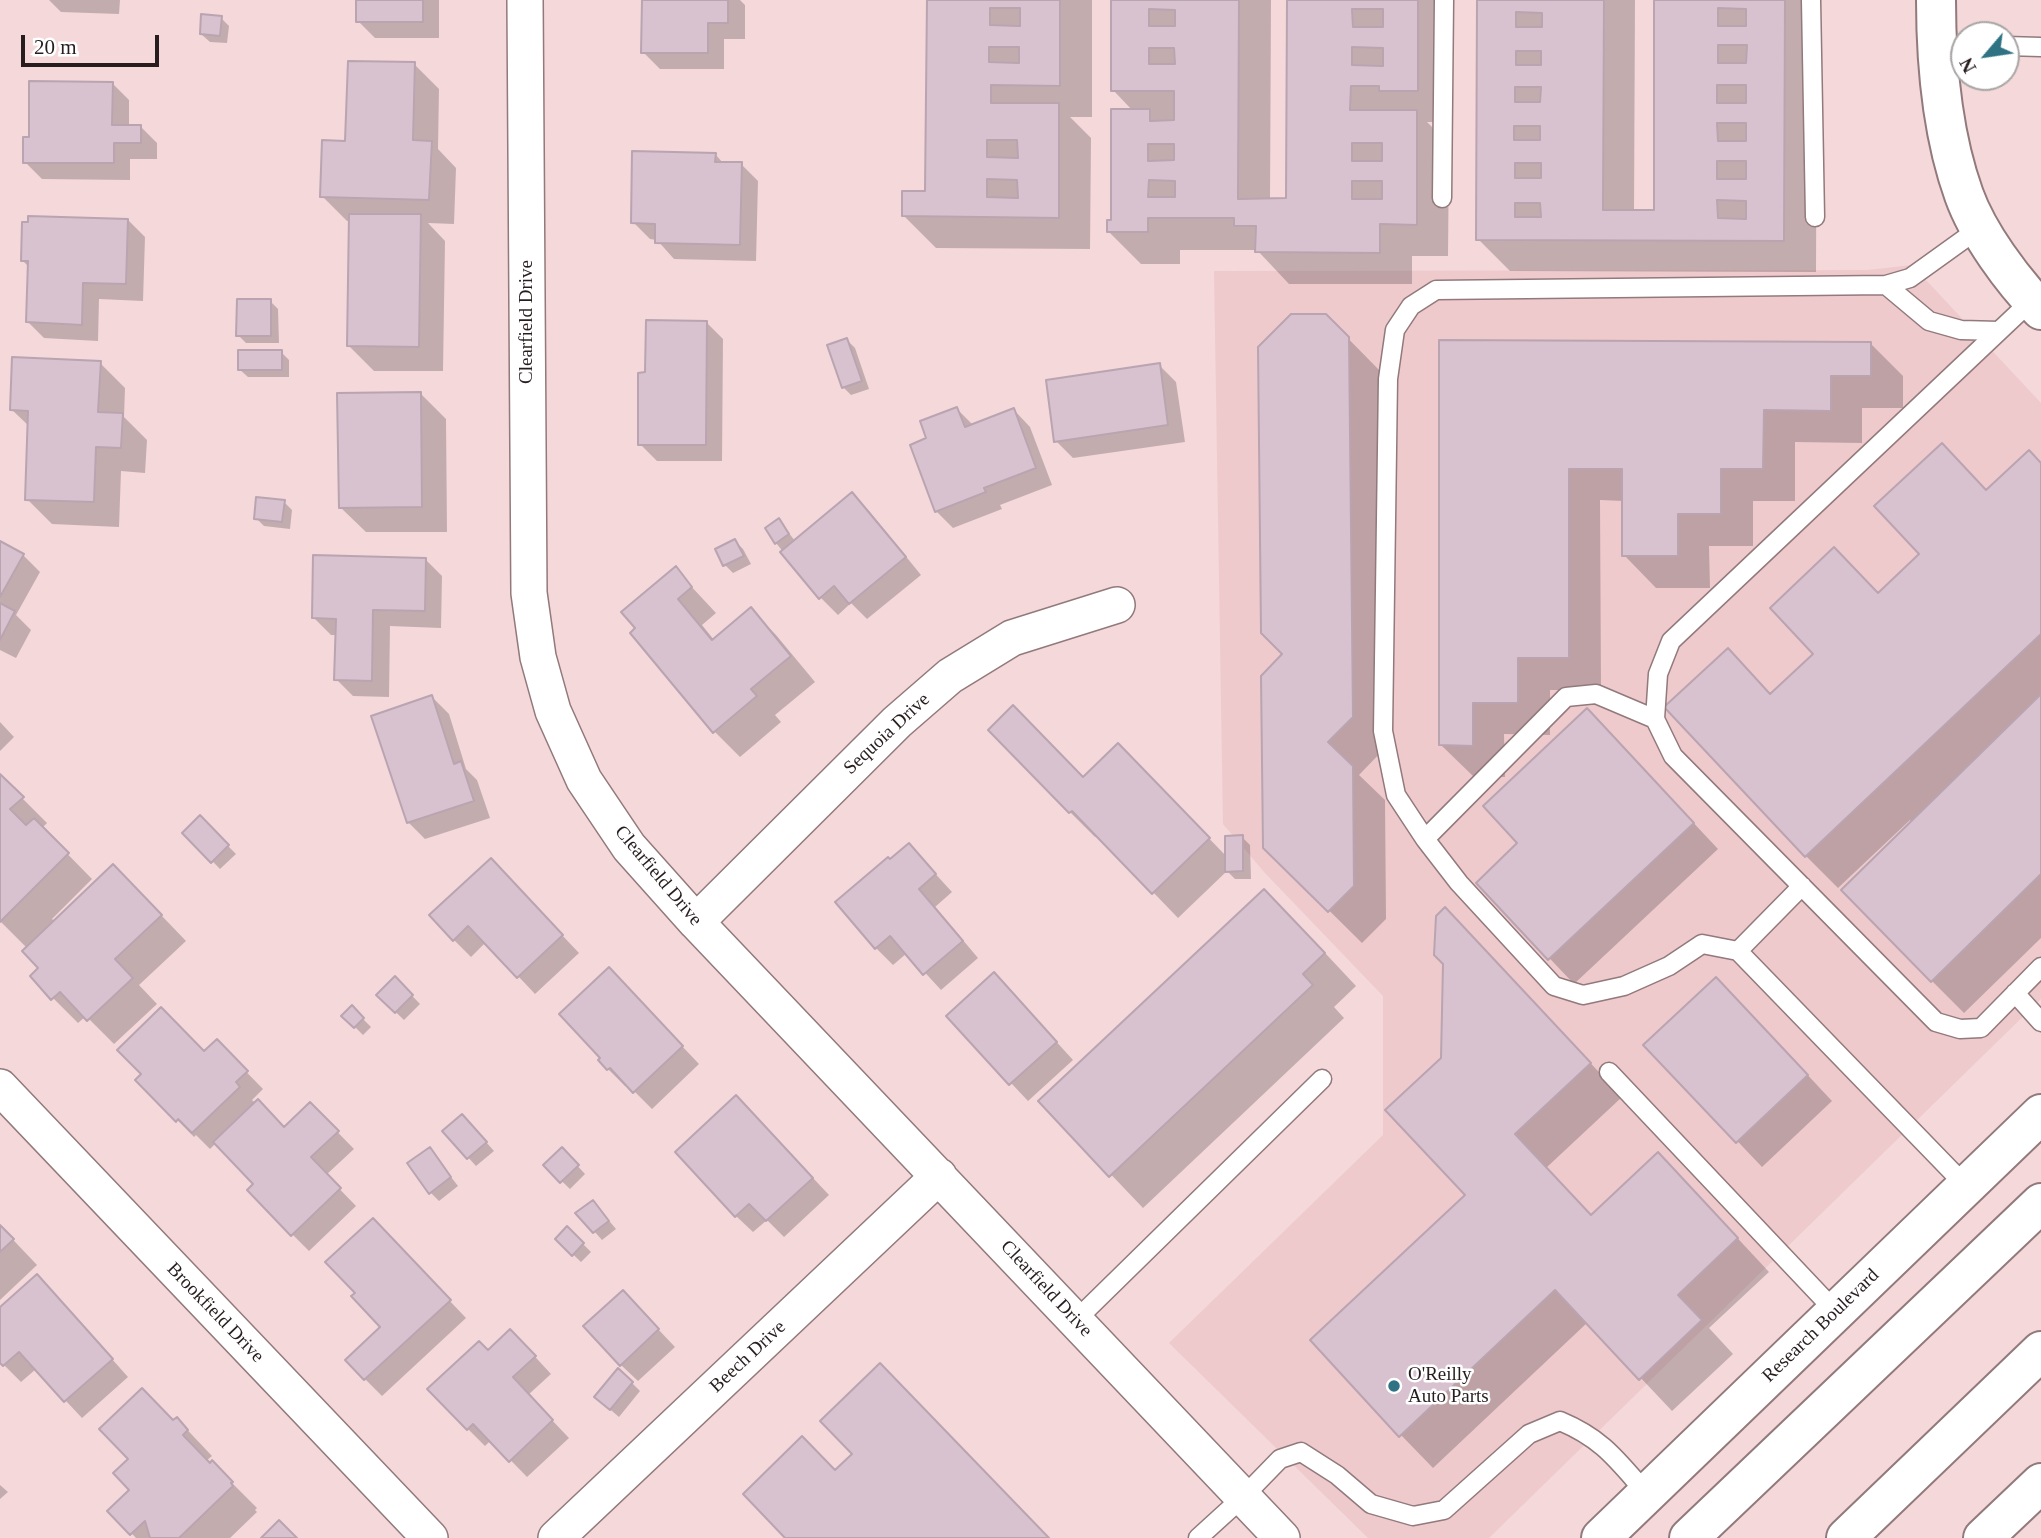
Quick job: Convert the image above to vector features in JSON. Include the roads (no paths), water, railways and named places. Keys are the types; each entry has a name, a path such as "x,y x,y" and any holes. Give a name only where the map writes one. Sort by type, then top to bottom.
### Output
{"main road":[{"path":"1936,0 1950,43"},
{"path":"1950,63 1946,129 1965,196 1993,248 2036,305"},
{"name":"Research Boulevard","path":"1601,1538 2041,1114"},
{"path":"1689,1538 2041,1203"},
{"path":"1846,1538 2041,1350"},
{"path":"1983,1538 2041,1483"}],"street":[{"name":"Clearfield Drive","path":"525,0 529,593 538,657 553,711 584,780 629,847 696,922 1282,1538"},
{"name":"Sequoia Drive","path":"696,922 897,722 950,676 1012,638 1117,606"},
{"name":"Brookfield Drive","path":"0,1087 430,1538"},
{"name":"Beech Drive","path":"556,1538 939,1176"}],"lane":[{"path":"1442,198 1444,0"},
{"path":"1811,0 1815,217"},
{"path":"2020,46 2041,47"},
{"path":"1966,1186 1738,951 1702,944 1669,966 1624,986 1583,995 1554,986 1459,883 1425,839 1396,795 1383,731 1388,379 1395,330 1411,306 1436,290 1886,285 1910,278 1981,228"},
{"path":"1886,285 1929,321 1961,330 1999,331"},
{"path":"2036,305 1999,331 1671,641 1658,674 1655,719 1673,756 1936,1022 1960,1029 1981,1028 2041,967"},
{"path":"1425,839 1566,697 1596,694 1655,719"},
{"path":"1738,951 1802,887"},
{"path":"2015,993 2041,1021"},
{"path":"1609,1072 1836,1312"},
{"path":"1075,1321 1322,1079"},
{"path":"1198,1538 1280,1459 1301,1452 1337,1475 1371,1504 1413,1516 1444,1510 1529,1434 1560,1421 1584,1431 1603,1445 1647,1494"}],"place":[{"name":"O'Reilly Auto Parts","path":"1394,1386"}]}
